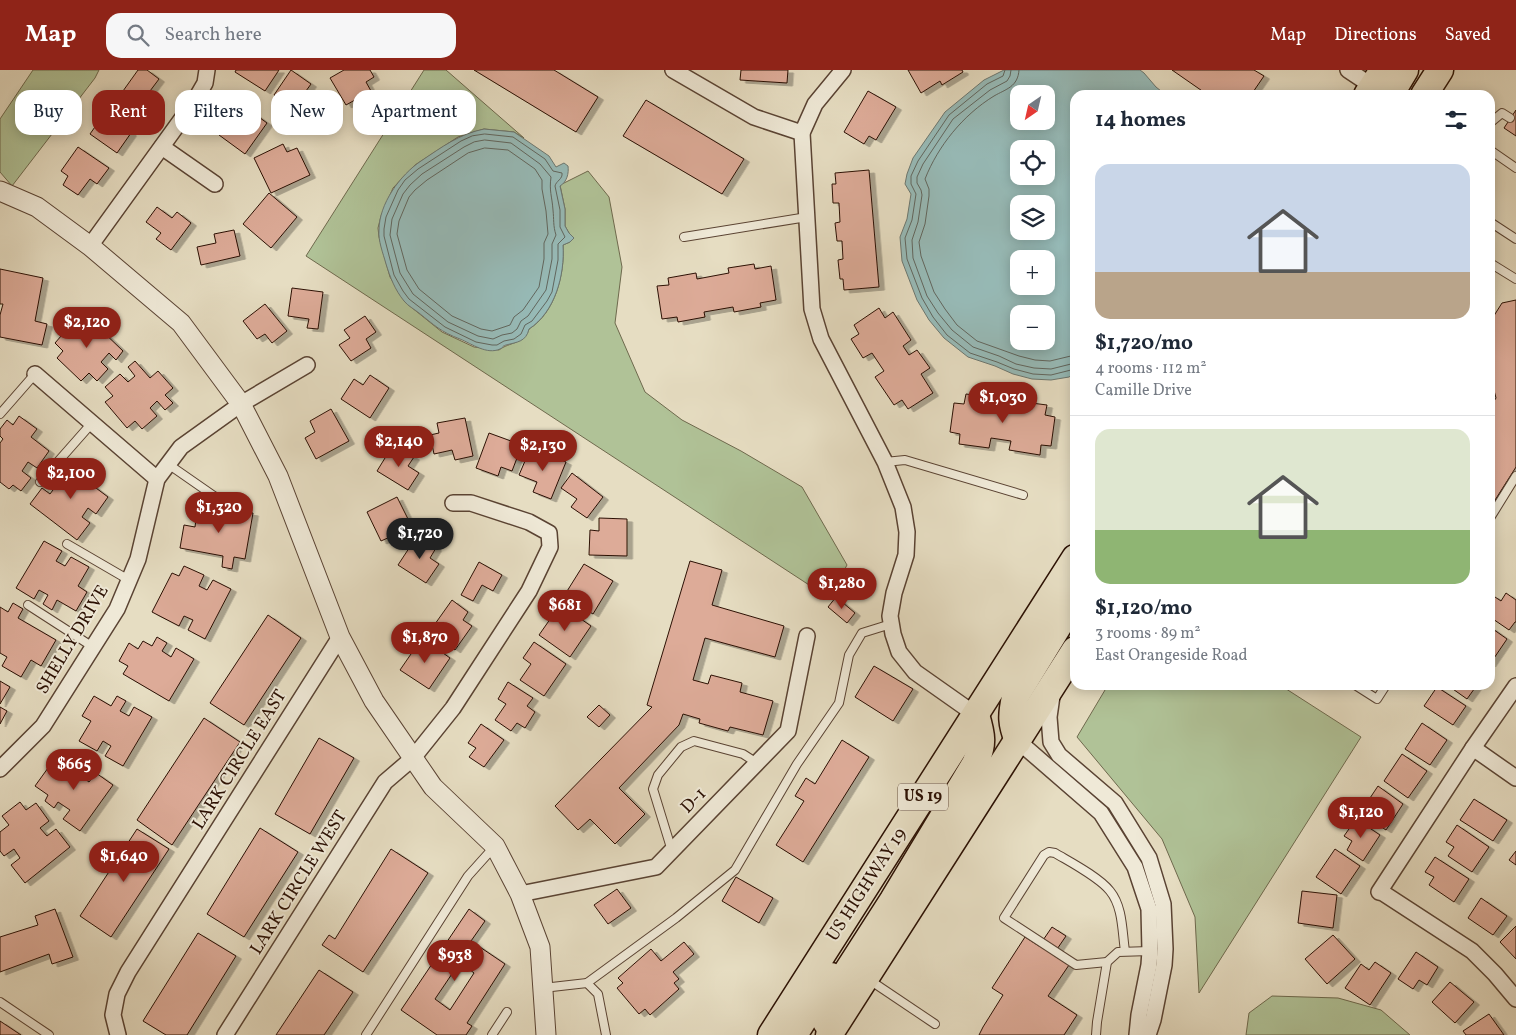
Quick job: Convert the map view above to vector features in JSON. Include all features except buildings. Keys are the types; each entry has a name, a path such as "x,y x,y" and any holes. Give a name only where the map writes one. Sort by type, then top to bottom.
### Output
{"highway":[{"path":"1378,87 1405,70"},
{"name":"US HIGHWAY 19","path":"771,1035 1070,566"},
{"path":"1018,742 1013,729 1011,714 1015,697 1070,607"},
{"name":"US 19","path":"830,1035 1068,661"},
{"path":"822,1035 839,984 976,764 982,751 982,735 976,715"},
{"path":"794,1035 846,952 876,870"}],"street":[{"path":"90,246 194,102 205,82 207,70"},
{"path":"673,70 754,117 802,133"},
{"path":"843,70 815,104 802,133 812,309 821,339 885,462 902,506 907,532 906,555 894,593 890,616 899,652 915,672 976,715"},
{"path":"1348,70 1378,87"},
{"path":"162,147 214,184"},
{"path":"0,191 37,207 90,246 181,323 241,404 278,476 340,637 374,701 433,786 495,846 520,894 540,947 546,1035"},
{"name":"SHELLY DRIVE","path":"0,769 43,726 118,609 138,559 157,479 168,464 181,447 241,404 307,365"},
{"path":"35,374 157,479"},
{"name":"LARK CIRCLE WEST","path":"225,1035 385,782 413,758 453,708 529,591 550,547 549,533 529,522 471,503 453,503"},
{"name":"D-1","path":"520,894 656,867 788,730 807,636"},
{"name":"LARK CIRCLE EAST","path":"118,1035 113,1015 116,994 128,972 340,637"},
{"path":"1068,661 1053,695 1049,717 1051,742 1059,755 1115,804 1149,858 1163,904 1164,965 1153,1020 1148,1035"},
{"path":"1516,686 1379,892 1472,951 1516,998"},
{"path":"1018,742 1101,813 1135,867 1149,910 1150,951 1149,965 1138,1015 1137,1035"},
{"path":"1473,748 1516,778"}],"lane":[{"path":"1495,119 1502,113 1510,118"},
{"path":"1495,153 1516,168"},
{"path":"684,237 807,216"},
{"path":"1495,225 1516,239"},
{"path":"1495,269 1516,279"},
{"path":"0,414 35,374"},
{"path":"40,482 92,423"},
{"path":"885,462 905,460 1023,495"},
{"path":"168,464 214,496 239,504"},
{"path":"1495,510 1516,476"},
{"path":"67,544 130,580"},
{"path":"28,605 93,647"},
{"path":"543,988 588,983 676,918 735,870 797,764 840,703 849,655 862,633 891,624"},
{"path":"1362,690 1377,699 1383,690"},
{"path":"672,851 653,789 658,775 681,747 694,741 743,754 757,763"},
{"path":"366,1035 468,876 495,846"},
{"path":"1125,951 1121,917 1110,890 1054,853 1049,852 1044,855 1004,918 1076,965 1107,962 1118,952 1150,951"},
{"path":"1096,1035 1107,962"},
{"path":"866,978 935,1024"},
{"path":"588,983 598,994 606,1035"},
{"path":"0,1002 49,1035"},
{"path":"492,1035 507,1012"}],"green space":[{"path":"33,70 99,70 82,95 82,90 20,90"},
{"path":"424,70 446,70 469,90 411,90"},
{"path":"476,96 524,138 514,132 484,129 476,131"},
{"path":"15,97 15,135 51,135 12,186 0,172 0,119"},
{"path":"383,135 464,135 458,137 415,165 393,188 381,216 378,228 379,237 390,277 406,303 442,332 474,347 499,350 524,337 529,329 546,313 552,303 560,280 563,245 570,242 569,233 565,226 565,209 560,185 588,171 609,197 622,267 615,323 645,392 682,420 741,451 802,487 847,565 829,598 306,256"},
{"path":"1105,690 1288,690 1361,737 1199,993 1195,917 1162,839 1077,737"},
{"path":"1272,996 1338,998 1381,1010 1410,1035 1246,1035 1249,1013"}],"water":[{"path":"1004,70 1140,70 1160,90 1070,90 1070,376 1051,380 1032,379 968,357 944,338 929,320 917,300 902,261 900,237 907,219 911,194 905,184 913,158 945,112 984,80"},
{"path":"484,129 514,132 549,156 556,167 564,163 568,166 567,177 560,186 565,209 565,226 574,238 563,245 560,280 552,303 546,313 529,329 526,337 500,349 490,351 448,334 406,303 391,279 379,234 383,210 398,182 421,161 465,135 476,135 476,131"}]}
